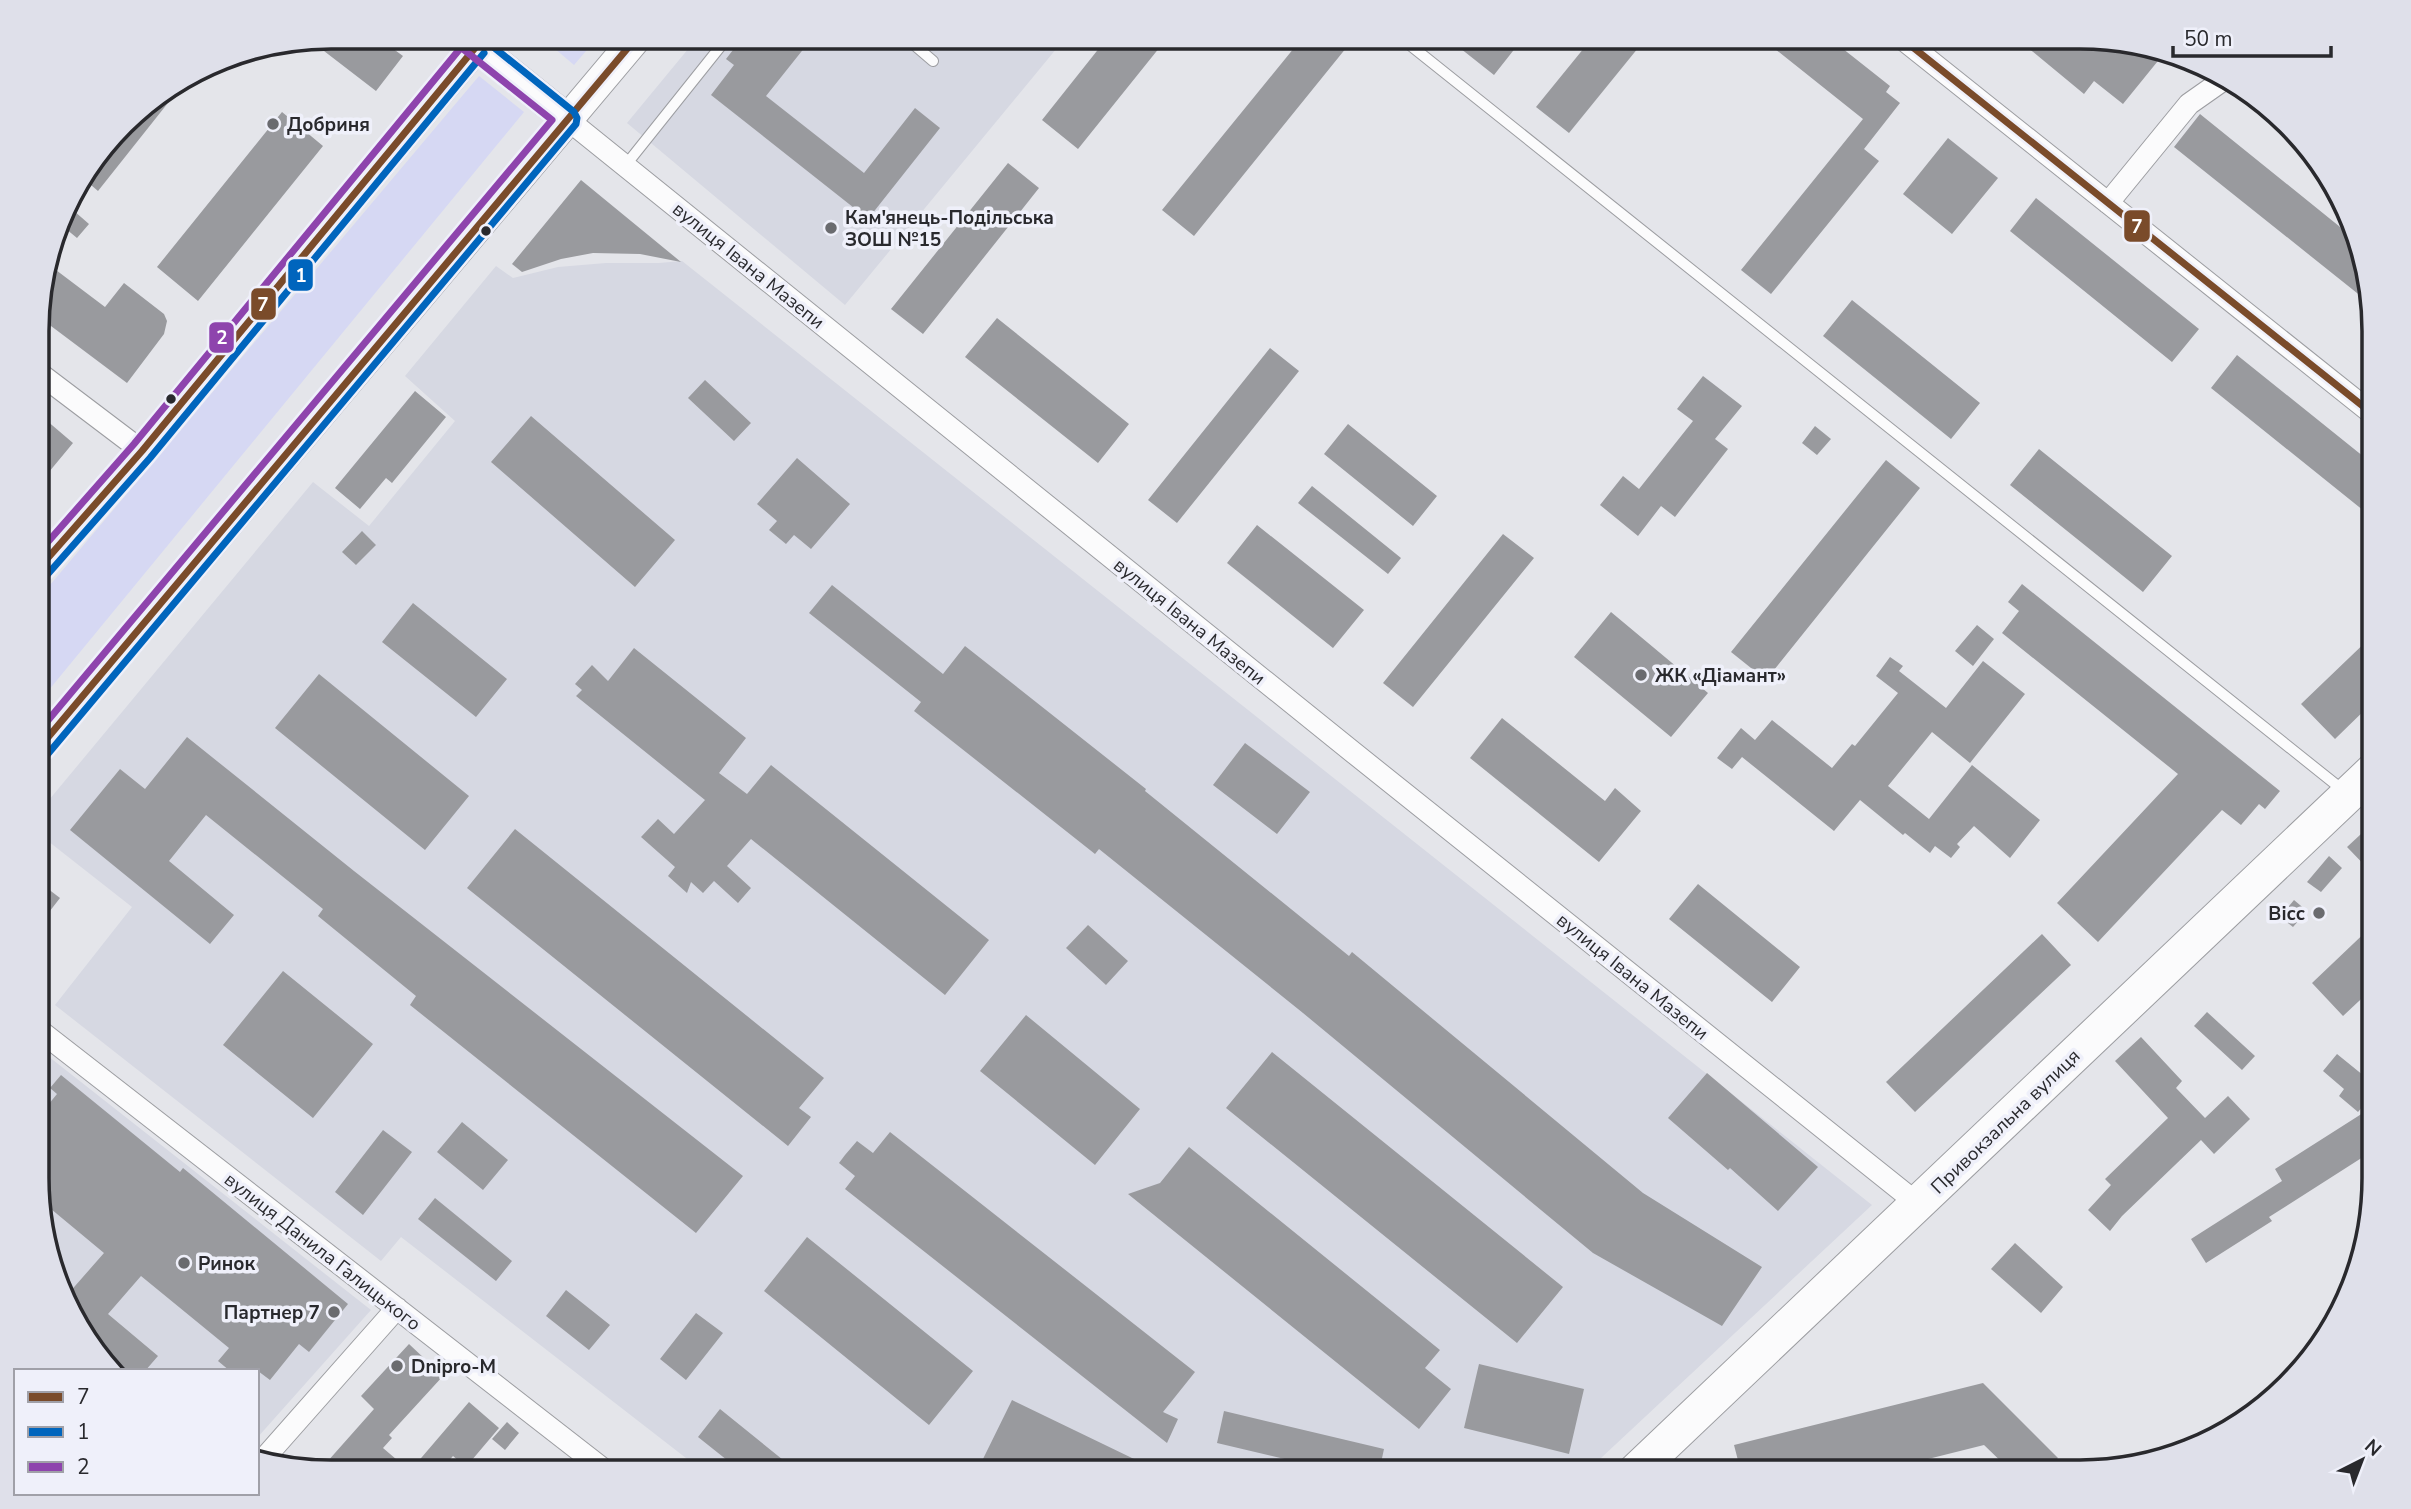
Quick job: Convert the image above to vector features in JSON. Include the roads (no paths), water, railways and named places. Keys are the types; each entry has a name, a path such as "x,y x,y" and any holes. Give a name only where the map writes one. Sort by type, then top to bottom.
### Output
{"main road":[{"path":"49,557 142,451 468,49"},
{"name":"вулиця Івана Мазепи","path":"486,49 567,118"},
{"path":"49,735 627,49"},
{"name":"Привокзальна вулиця","path":"1648,1460 2362,781"}],"street":[{"path":"1915,49 2362,405"},
{"path":"2108,203 2189,104 2217,85"},
{"name":"вулиця Івана Мазепи","path":"567,118 1354,754 1918,1204"},
{"path":"49,381 142,451"},
{"name":"вулиця Данила Галицького","path":"49,1038 592,1460"},
{"path":"269,1453 397,1308"}],"lane":[{"path":"625,166 718,49"},
{"path":"919,49 933,61"},
{"path":"1415,49 2348,794"}],"place":[{"name":"Добриня","path":"273,124"},
{"name":"Кам'янець-Подільська ЗОШ №15","path":"831,228"},
{"name":"ЖК «Діамант»","path":"1641,675"},
{"name":"Вісс","path":"2319,913"},
{"name":"Ринок","path":"184,1263"},
{"name":"Партнер 7","path":"334,1312"},
{"name":"Dnipro-M","path":"397,1366"}]}
